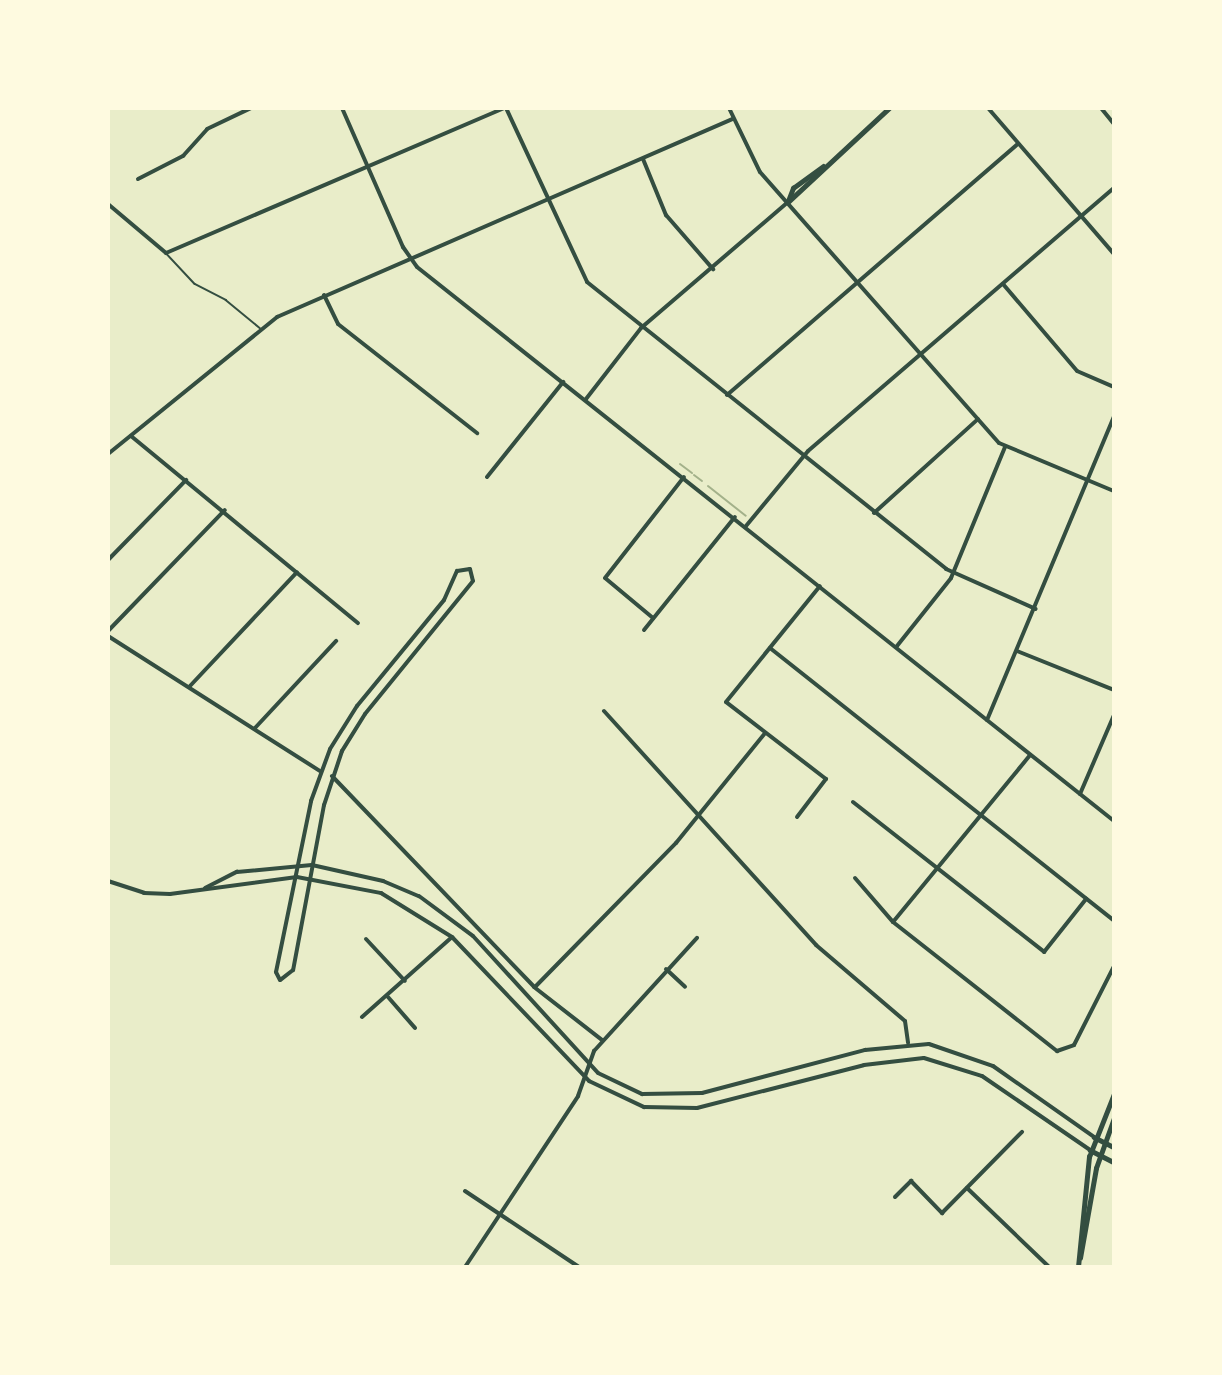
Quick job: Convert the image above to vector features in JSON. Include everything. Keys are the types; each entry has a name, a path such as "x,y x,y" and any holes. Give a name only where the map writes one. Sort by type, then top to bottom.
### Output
{"street":[{"path":"138,178 183,156 207,129 251,108"},
{"path":"342,108 409,259 1114,821"},
{"path":"108,204 166,252 505,108 580,274 641,328 953,574 1036,609"},
{"path":"729,108 754,164 1005,447 1114,491"},
{"path":"586,399 641,328 713,269 889,108"},
{"path":"988,108 1114,254"},
{"path":"1101,108 1114,124"},
{"path":"108,454 260,328 324,295 643,159 733,118"},
{"path":"727,395 1018,144"},
{"path":"643,159 666,215 713,269"},
{"path":"788,202 793,188 823,166"},
{"path":"746,526 803,455 1114,188"},
{"path":"1004,284 1077,371 1114,387"},
{"path":"324,295 338,324 477,433"},
{"path":"487,477 563,381"},
{"path":"987,720 1036,609 1114,416"},
{"path":"874,513 978,419"},
{"path":"130,436 225,510 358,623"},
{"path":"897,646 953,574 1005,447"},
{"path":"653,618 605,578 684,477"},
{"path":"108,560 186,480"},
{"path":"108,631 225,510"},
{"path":"644,630 735,517"},
{"path":"470,569 473,581 365,714 332,776 309,878 294,964 285,980 278,978 277,968 320,771 357,706 444,600 457,571 470,569"},
{"path":"189,686 297,572"},
{"path":"797,817 826,779 726,702 820,585"},
{"path":"108,636 320,771"},
{"path":"255,728 336,641"},
{"path":"770,648 1114,921"},
{"path":"1017,651 1114,690"},
{"path":"604,711 702,814 816,945 904,1021 908,1043"},
{"path":"1080,794 1114,715"},
{"path":"535,987 702,814 765,733"},
{"path":"893,922 1030,755"},
{"path":"332,776 535,987 602,1040"},
{"path":"853,802 1044,952 1086,899"},
{"path":"204,888 237,872 300,865 312,865 383,880 443,912 590,1063 618,1085 671,1097 908,1043 942,1046 977,1058 1094,1137 1114,1147"},
{"path":"108,881 152,894 297,877 381,894 452,937 585,1078 627,1103 676,1110 892,1059 938,1059 982,1076 1090,1150 1114,1162"},
{"path":"855,878 893,922 1057,1051 1074,1045 1114,967"},
{"path":"362,1017 388,997 452,937"},
{"path":"465,1267 578,1096 590,1063 602,1040 696,938"},
{"path":"366,939 405,981"},
{"path":"666,969 685,987"},
{"path":"388,997 415,1028"},
{"path":"1078,1267 1090,1150 1114,1094"},
{"path":"1078,1267 1103,1142 1114,1118"},
{"path":"895,1197 911,1181 942,1213 1023,1132"},
{"path":"967,1188 1049,1267"},
{"path":"465,1191 499,1216 579,1267"}],"lane":[{"path":"166,252 195,284 226,300 260,328"}],"waterway":[{"path":"680,464 692,473"},
{"path":"694,475 702,481"},
{"path":"708,486 746,516"}]}
